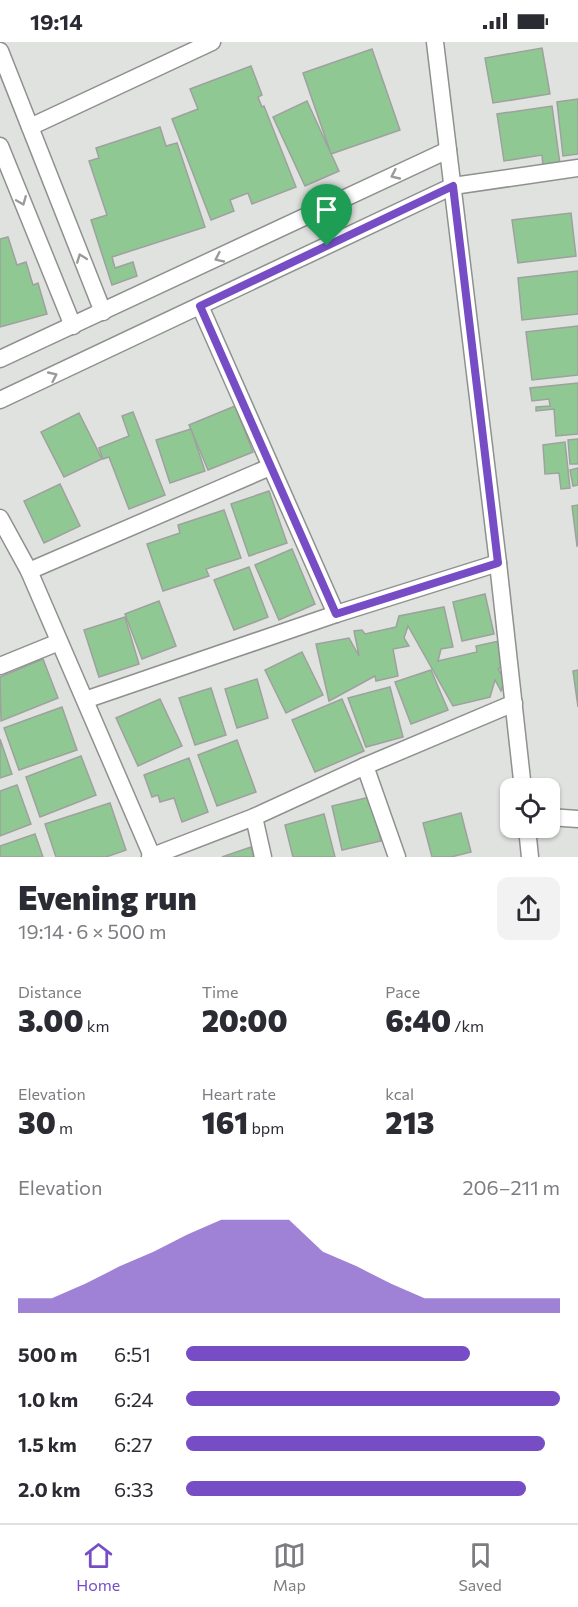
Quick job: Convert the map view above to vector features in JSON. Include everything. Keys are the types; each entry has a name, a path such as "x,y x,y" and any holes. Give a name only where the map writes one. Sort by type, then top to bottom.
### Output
{"street":[{"path":"30,127 212,42"},
{"path":"435,42 522,778"},
{"path":"0,51 103,312"},
{"path":"0,146 73,326"},
{"path":"0,359 448,150"},
{"path":"0,400 453,186 578,168"},
{"path":"200,306 336,614"},
{"path":"29,571 270,466"},
{"path":"0,518 29,571 151,857 254,817 365,766 514,703"},
{"path":"85,700 336,614 498,563"},
{"path":"0,666 59,642"},
{"path":"365,766 397,857"},
{"path":"254,817 263,857"},
{"path":"560,818 578,819"},
{"path":"528,838 530,857"}],"building":[{"path":"542,48 550,94 493,103 485,58"},
{"path":"372,49 400,130 331,154 303,73"},
{"path":"251,66 262,95 258,97 262,107 264,106 296,187 252,204 248,193 230,200 234,211 211,220 172,119 198,109 190,89"},
{"path":"578,99 578,154 563,156 557,102"},
{"path":"307,101 339,171 305,186 273,117"},
{"path":"552,106 560,164 543,167 542,155 504,161 497,114"},
{"path":"160,127 166,146 177,143 205,227 112,257 115,268 133,262 137,276 112,285 91,220 107,215 89,161 99,158 96,148"},
{"path":"571,213 576,256 518,263 512,220"},
{"path":"8,237 17,265 26,262 33,285 38,283 47,314 0,327 0,239"},
{"path":"578,271 578,314 522,320 518,278"},
{"path":"578,326 578,375 532,380 526,332"},
{"path":"578,383 578,434 556,436 554,409 536,411 536,407 550,406 549,399 532,401 530,388"},
{"path":"235,406 253,452 208,470 189,425"},
{"path":"133,412 165,495 129,509 109,457 103,459 99,448 129,436 122,416"},
{"path":"79,413 102,459 64,477 41,432"},
{"path":"191,429 205,471 170,483 156,440"},
{"path":"578,439 578,464 570,464 568,440"},
{"path":"565,442 570,488 561,489 559,473 545,474 543,445"},
{"path":"578,468 578,485 573,486 570,470"},
{"path":"60,484 80,526 44,543 24,501"},
{"path":"269,491 287,543 249,556 231,504"},
{"path":"578,505 578,545 577,546 572,506"},
{"path":"224,510 241,558 206,569 209,576 163,591 147,544 180,533 178,525"},
{"path":"292,549 315,604 279,620 255,565"},
{"path":"249,567 268,617 234,630 214,580"},
{"path":"485,594 494,634 462,641 453,602"},
{"path":"159,601 176,646 142,659 125,614"},
{"path":"444,607 453,647 441,649 438,661 477,652 476,646 504,640 509,663 498,669 505,680 501,691 495,680 490,697 453,706 408,626 404,638 409,646 393,649 398,676 376,681 375,676 329,701 316,644 349,638 359,656 354,631 362,630 365,634 396,627 399,616"},
{"path":"125,617 139,664 99,677 84,630"},
{"path":"302,652 323,695 286,713 265,670"},
{"path":"43,659 58,698 1,721 0,677"},
{"path":"431,670 448,710 411,724 395,682"},
{"path":"578,670 578,707 573,671"},
{"path":"257,679 268,718 237,728 225,689"},
{"path":"390,687 403,737 366,747 348,698"},
{"path":"211,688 226,735 195,745 179,698"},
{"path":"160,699 182,746 138,766 116,718"},
{"path":"342,699 364,751 315,772 292,720"},
{"path":"62,707 77,750 19,770 4,728"},
{"path":"0,739 12,774 0,778"},
{"path":"237,740 256,792 217,806 198,755"},
{"path":"81,756 96,795 40,817 26,777"},
{"path":"189,758 208,812 182,822 174,798 160,802 158,795 152,797 144,775"},
{"path":"17,785 31,824 0,836 0,791"},
{"path":"370,797 381,841 342,850 332,806"},
{"path":"110,803 126,850 106,857 56,857 45,824"},
{"path":"461,813 471,852 451,857 432,857 423,823"},
{"path":"324,814 335,857 293,857 285,825"},
{"path":"35,834 43,857 0,857 0,846"},
{"path":"251,847 254,857 222,857"}],"route":[{"path":"453,186 498,563 336,614 200,306 327,246 453,186"}]}
